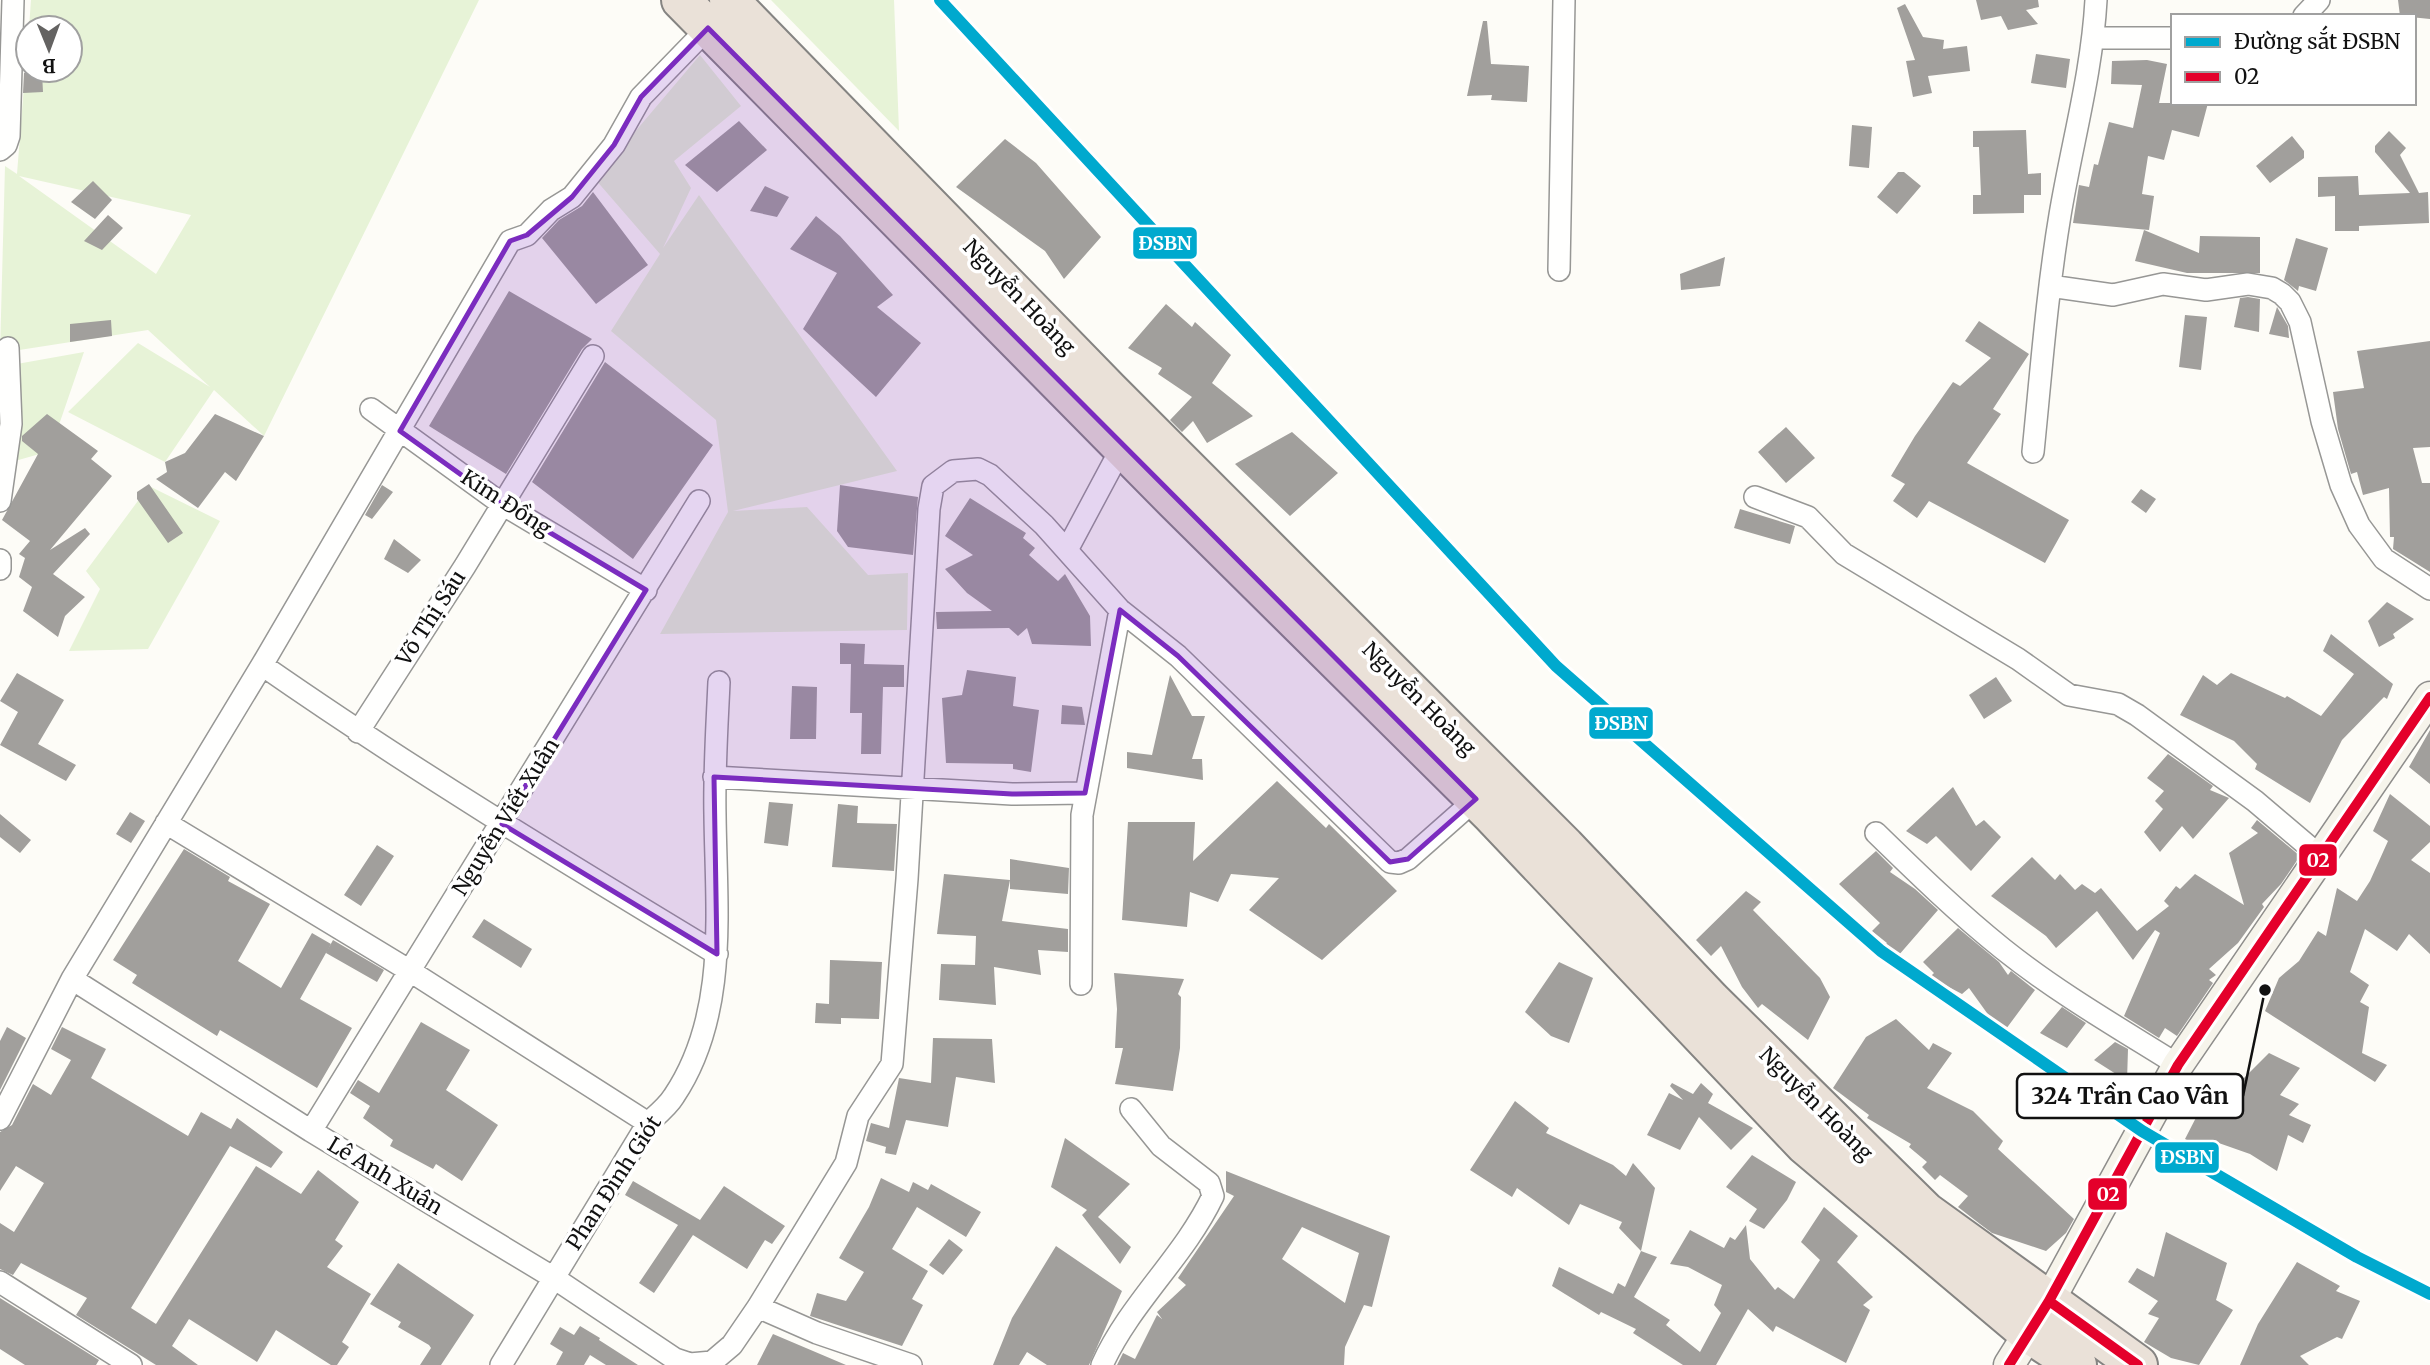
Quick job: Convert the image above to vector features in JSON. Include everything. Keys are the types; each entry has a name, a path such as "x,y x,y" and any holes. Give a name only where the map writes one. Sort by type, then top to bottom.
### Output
{"highway":[{"name":"Nguyễn Hoàng","path":"681,0 718,14 1110,391 1405,684 1926,1212 2137,1365"},
{"name":"Nguyễn Hoàng","path":"718,14 1122,447 1476,799 1805,1145 2028,1333 2077,1365"}],"main road":[{"path":"2009,1365 2049,1301 2178,1066 2430,697"}],"street":[{"path":"0,150 6,145 9,136 13,0"},
{"path":"1559,270 1564,0"},
{"path":"2033,452 2060,212 2094,38 2096,0"},
{"path":"2306,14 2319,0"},
{"path":"0,1119 72,979 262,665 510,242 527,235 551,210 572,197 614,145 641,97 718,14"},
{"path":"2094,38 2171,38"},
{"path":"2050,286 2113,295 2163,284 2206,290 2248,284 2272,288 2282,294 2290,302 2300,322 2325,433 2341,485 2359,525 2384,559 2430,589"},
{"path":"0,501 11,424 8,348"},
{"name":"Võ Thị Sáu","path":"358,732 593,356"},
{"name":"Kim Đồng","path":"371,409 502,504 646,590"},
{"path":"1067,550 1122,447"},
{"path":"701,1364 721,1356 758,1307 846,1163 858,1116 892,1064 929,509 933,486 953,471 978,469 1005,488 1067,550 1120,610 1178,656 1390,862 1399,863 1408,859 1476,799"},
{"path":"1755,497 1808,517 1844,554 2018,659 2069,695 2118,704 2137,715 2255,801 2320,857"},
{"name":"Nguyễn Viết Xuân","path":"311,1131 699,501"},
{"path":"0,560 0,569"},
{"path":"1081,984 1080,853 1085,793 1120,610"},
{"path":"262,665 358,732 502,824 717,954"},
{"name":"Phan Đình Giót","path":"501,1365 648,1123 673,1098 695,1058 713,993 717,954 714,777 719,682"},
{"path":"714,777 1012,794 1085,793"},
{"path":"166,823 410,971 648,1123"},
{"path":"1875,833 1959,913 2005,951 2052,985 2178,1066"},
{"name":"Lê Anh Xuân","path":"72,979 311,1131 554,1278 675,1359 701,1364"},
{"path":"1102,1365 1123,1326 1175,1257 1213,1196 1209,1183 1154,1139 1131,1109"},
{"path":"0,1282 131,1365"},
{"path":"758,1307 817,1333 911,1365"}],"highlighted area":[{"path":"708,28 1476,799 1408,859 1390,862 1178,656 1120,610 1085,793 1012,794 714,777 717,954 502,824 646,590 502,504 400,431 510,241 527,235 572,197 614,145 641,97"}],"green space":[{"path":"31,0 479,0 264,436 214,390 165,462 68,412 138,343 210,387 148,330 0,353 5,166 17,174 24,84 84,84 84,14 30,14","holes":["19,176 191,215 156,274"]},
{"path":"771,0 894,0 899,131"},
{"path":"700,55 741,106 674,161 691,188 663,248 699,195 897,471 733,511 807,507 868,575 908,573 907,630 660,634 728,512 716,420 611,331 660,254 595,179"},
{"path":"84,352 50,451 15,461 0,367"},
{"path":"149,486 220,521 148,649 69,651 100,589 86,571"}],"building":[{"path":"1976,0 2038,0 2039,7 2026,10 2038,24 2008,30 2001,16 1981,20"},
{"path":"2398,0 2430,0 2430,19 2416,18 2416,14 2400,14"},
{"path":"1905,4 1923,37 1944,40 1943,49 1967,46 1970,71 1928,76 1932,93 1913,97 1906,61 1915,60 1897,8"},
{"path":"1483,21 1487,21 1491,64 1529,66 1527,102 1491,100 1492,95 1467,96"},
{"path":"2036,54 2070,59 2066,88 2031,83"},
{"path":"2147,60 2167,64 2159,103 2207,105 2199,137 2172,130 2164,160 2148,156 2142,194 2154,196 2149,230 2073,223 2079,185 2089,187 2094,164 2098,165 2109,122 2133,128 2142,85 2111,84 2112,61"},
{"path":"23,84 43,84 43,92 23,93"},
{"path":"739,121 767,150 717,192 685,165"},
{"path":"1852,125 1872,127 1869,168 1849,166"},
{"path":"2026,130 2028,174 2041,173 2041,195 2024,195 2024,213 1973,214 1973,195 1981,195 1979,147 1973,147 1973,131"},
{"path":"2389,131 2406,148 2400,155 2419,193 2428,192 2429,223 2359,226 2359,231 2335,231 2335,196 2318,197 2318,177 2358,176 2359,195 2410,193 2375,152 2375,146"},
{"path":"2292,136 2304,151 2304,158 2270,183 2256,166"},
{"path":"1005,139 1036,163 1101,237 1064,279 1045,251 956,187"},
{"path":"1898,172 1904,172 1921,186 1897,214 1877,197"},
{"path":"93,181 112,200 95,219 71,202"},
{"path":"765,186 789,197 777,217 750,211"},
{"path":"593,192 648,265 596,304 542,238 559,220 582,206"},
{"path":"108,215 123,228 102,250 84,241"},
{"path":"816,216 840,236 893,295 877,307 921,343 876,397 803,329 837,273 790,249"},
{"path":"2144,230 2199,253 2200,236 2260,237 2260,273 2187,273 2135,261"},
{"path":"2296,238 2328,248 2316,291 2299,286 2298,291 2284,280"},
{"path":"1725,257 1720,286 1681,290 1680,274"},
{"path":"509,291 592,339 582,349 506,474 429,426"},
{"path":"2240,298 2260,299 2259,332 2234,327"},
{"path":"1166,304 1192,327 1195,322 1231,355 1212,383 1253,416 1207,443 1193,421 1182,432 1170,420 1192,397 1158,374 1162,368 1128,348"},
{"path":"2277,307 2288,326 2289,338 2269,334"},
{"path":"2185,315 2207,317 2201,370 2179,367"},
{"path":"111,320 112,336 70,342 70,324"},
{"path":"1979,321 2029,354 1993,409 2001,414 1967,463 2069,520 2045,563 1929,501 1917,518 1893,501 1905,484 1891,476 1915,436 1953,382 1960,386 1991,358 1965,341"},
{"path":"2430,341 2430,447 2413,448 2422,483 2430,483 2430,572 2393,549 2394,537 2390,537 2389,488 2363,495 2357,472 2351,474 2338,429 2333,392 2364,388 2357,351"},
{"path":"605,362 713,445 633,559 532,482"},
{"path":"47,414 98,451 91,459 112,476 50,550 85,528 90,534 53,574 85,597 65,616 58,637 23,611 32,587 19,577 25,558 19,554 30,541 2,520 38,454 22,441 22,436"},
{"path":"215,414 264,436 236,481 225,472 198,508 156,479 167,472 165,462 185,453"},
{"path":"1786,427 1815,458 1786,483 1758,452"},
{"path":"1292,432 1338,473 1290,516 1235,464"},
{"path":"149,484 183,533 168,543 137,499 137,492"},
{"path":"382,485 393,492 372,519 365,515"},
{"path":"840,485 918,497 913,555 848,547 837,531"},
{"path":"2141,489 2156,499 2146,513 2131,502"},
{"path":"970,498 1026,533 1023,538 1035,548 1029,555 1058,581 1065,574 1090,616 1091,646 1032,644 1027,628 1018,636 1009,628 937,629 936,612 992,611 967,593 945,569 973,555 945,536"},
{"path":"1740,509 1795,526 1790,544 1734,528"},
{"path":"394,539 421,560 408,573 384,559"},
{"path":"2387,602 2414,619 2393,634 2395,638 2379,647 2368,621"},
{"path":"2331,634 2393,684 2387,699 2384,697 2342,740 2310,803 2255,769 2257,764 2234,741 2180,715 2203,675 2217,685 2231,673 2285,698 2287,696 2321,716 2354,674 2323,651"},
{"path":"840,643 865,644 864,664 904,665 904,687 883,687 881,754 861,754 862,713 850,713 851,664 840,664"},
{"path":"967,670 1016,677 1013,706 1039,710 1031,772 1013,769 1013,764 946,763 942,698 962,695"},
{"path":"17,673 64,700 38,744 76,765 66,781 0,745 18,712 0,701"},
{"path":"1170,675 1192,716 1205,716 1192,759 1202,759 1203,780 1127,768 1127,752 1152,755"},
{"path":"1996,677 2012,701 1984,719 1969,695"},
{"path":"792,686 817,687 816,739 790,739"},
{"path":"1062,705 1082,707 1085,725 1061,724"},
{"path":"2430,730 2430,784 2409,767"},
{"path":"2168,754 2213,786 2210,790 2229,798 2193,839 2182,826 2160,852 2144,832 2163,809 2155,801 2164,791 2147,778"},
{"path":"1277,781 1326,828 1329,824 1397,891 1322,960 1249,910 1279,878 1231,874 1218,902 1190,892 1187,927 1122,920 1128,822 1195,822 1193,861"},
{"path":"1953,787 1976,826 1984,820 2001,837 1971,871 1936,836 1927,844 1906,831"},
{"path":"2390,794 2430,826 2430,842 2411,860 2430,873 2430,954 2409,934 2397,951 2365,929 2350,972 2369,985 2360,1002 2369,1007 2362,1053 2387,1065 2375,1082 2265,1011 2279,978 2299,961 2318,931 2326,936 2337,888 2357,901 2370,881 2388,841 2373,831"},
{"path":"769,802 793,804 788,846 764,843"},
{"path":"838,804 858,806 857,823 897,824 894,871 832,867"},
{"path":"130,812 145,821 131,843 116,834"},
{"path":"0,814 31,840 20,853 0,837"},
{"path":"2257,820 2300,856 2281,884 2262,904 2264,907 2238,943 2209,969 2216,975 2209,980 2213,983 2177,1036 2165,1028 2159,1038 2124,1016 2160,933 2155,930 2133,960 2097,911 2056,948 2046,936 1991,896 2032,857 2055,880 2060,874 2075,890 2082,884 2095,893 2101,888 2137,931 2169,906 2164,901 2176,886 2180,889 2195,874 2244,905 2229,853 2258,833 2251,828"},
{"path":"377,845 394,856 361,906 344,895"},
{"path":"184,849 230,877 228,881 270,904 238,961 281,988 312,933 331,944 300,999 352,1028 317,1088 220,1030 217,1036 132,983 137,975 113,960"},
{"path":"1876,851 1893,868 1890,872 1915,889 1938,910 1898,956 1872,931 1880,923 1839,884"},
{"path":"1010,859 1069,868 1068,894 1010,889"},
{"path":"944,874 1010,880 1002,921 1068,929 1068,952 1038,950 1041,975 994,967 996,1005 939,1000 941,964 975,965 976,936 937,934"},
{"path":"1746,891 1761,902 1753,910 1820,978 1830,997 1808,1040 1762,1004 1758,1008 1742,987 1721,946 1711,956 1696,940"},
{"path":"484,919 532,949 521,968 472,937"},
{"path":"1958,928 1999,962 2008,975 2011,971 2035,990 2006,1029 1992,1020 1969,988 1962,994 1930,977 1934,973 1923,962"},
{"path":"333,940 384,970 377,982 326,953"},
{"path":"830,960 882,962 879,1019 841,1018 841,1024 815,1023 816,1003 829,1004"},
{"path":"1559,962 1593,978 1569,1043 1551,1036 1525,1012"},
{"path":"1114,973 1184,979 1178,994 1181,997 1180,1048 1173,1091 1115,1084 1123,1048 1115,1048 1117,1009"},
{"path":"2062,1007 2086,1023 2067,1048 2040,1033"},
{"path":"1896,1019 1929,1050 1933,1043 1952,1053 1927,1088 1973,1111 2003,1141 1998,1149 2074,1219 2066,1233 2046,1251 1992,1233 1980,1224 1958,1207 1968,1196 1940,1175 1935,1180 1922,1167 1927,1162 1909,1147 1911,1144 1867,1118 1869,1115 1833,1088 1866,1037"},
{"path":"421,1022 470,1050 446,1090 498,1125 462,1181 436,1164 433,1169 390,1146 393,1140 363,1118 370,1106 350,1093 358,1080 379,1093"},
{"path":"7,1027 26,1038 0,1090 0,1041"},
{"path":"62,1027 106,1049 91,1078 188,1136 201,1112 231,1129 237,1118 283,1152 271,1168 230,1146 131,1308 156,1324 256,1166 301,1194 318,1170 359,1202 335,1240 343,1246 327,1267 371,1294 342,1342 349,1347 337,1365 331,1365 276,1330 257,1362 189,1319 172,1346 198,1365 156,1365 76,1315 87,1298 21,1263 13,1275 0,1269 0,1223 14,1232 44,1183 16,1166 0,1191 0,1132 12,1125 33,1084 51,1095 71,1060 51,1049"},
{"path":"933,1038 992,1039 995,1083 956,1077 948,1127 906,1120 896,1155 885,1153 886,1147 866,1141 871,1123 889,1128 899,1078 931,1083"},
{"path":"2115,1042 2128,1049 2127,1081 2094,1060"},
{"path":"2269,1053 2300,1068 2280,1095 2299,1104 2289,1115 2311,1125 2303,1143 2288,1135 2277,1171 2250,1154 2213,1141 2205,1150 2185,1139 2203,1104 2211,1111"},
{"path":"1672,1083 1693,1094 1701,1083 1713,1094 1708,1103 1753,1128 1731,1150 1699,1117 1680,1150 1647,1135 1669,1093 1683,1100 1670,1086"},
{"path":"1515,1101 1549,1128 1546,1133 1613,1165 1626,1176 1633,1163 1655,1188 1641,1251 1619,1228 1622,1222 1580,1204 1569,1225 1517,1188 1512,1197 1470,1170"},
{"path":"1065,1138 1130,1184 1098,1217 1131,1247 1120,1264 1082,1215 1087,1210 1051,1187"},
{"path":"1752,1155 1796,1182 1787,1200 1764,1229 1749,1221 1757,1209 1726,1187"},
{"path":"1226,1171 1390,1236 1372,1307 1364,1305 1345,1347 1344,1365 1117,1365 1123,1353 1135,1359 1157,1315 1162,1319 1157,1312 1186,1285 1178,1278 1234,1196 1226,1192","holes":["1302,1227 1359,1253 1345,1303 1282,1259"]},
{"path":"881,1178 909,1192 913,1182 928,1190 931,1184 981,1212 966,1237 917,1207 892,1249 928,1271 912,1299 923,1305 902,1346 810,1316 817,1293 846,1301 864,1272 839,1258 869,1207"},
{"path":"633,1181 700,1220 724,1186 785,1226 772,1244 765,1240 747,1269 693,1235 654,1293 639,1283 678,1225 625,1195"},
{"path":"1824,1207 1858,1236 1837,1262 1873,1297 1863,1305 1870,1310 1846,1363 1776,1326 1773,1332 1748,1309 1716,1365 1683,1365 1633,1333 1636,1329 1601,1312 1599,1315 1552,1286 1559,1267 1613,1294 1618,1283 1625,1287 1641,1251 1657,1257 1634,1297 1670,1320 1666,1325 1700,1352 1721,1313 1714,1305 1722,1285 1688,1267 1670,1264 1690,1230 1724,1248 1730,1237 1735,1240 1746,1225 1750,1259 1775,1290 1778,1287 1794,1299 1820,1260 1801,1242"},
{"path":"2166,1232 2227,1263 2216,1300 2233,1310 2199,1365 2171,1358 2144,1342 2159,1318 2148,1314 2158,1301 2128,1282 2137,1268 2154,1277"},
{"path":"949,1239 963,1250 943,1275 929,1265"},
{"path":"1056,1246 1122,1291 1089,1365 1047,1365 1027,1352 1019,1365 993,1365 1012,1318"},
{"path":"2297,1262 2340,1286 2336,1291 2360,1301 2342,1339 2337,1337 2300,1356 2309,1365 2240,1365 2258,1324"},
{"path":"398,1263 474,1315 441,1365 420,1365 431,1348 429,1345 398,1327 401,1322 370,1304"},
{"path":"0,1298 99,1360 96,1365 25,1365 0,1349"},
{"path":"580,1326 638,1365 606,1365 590,1355 584,1365 556,1365 563,1352 550,1344 560,1327 574,1335"},
{"path":"773,1334 846,1365 757,1365"}],"rail line":[{"name":"ĐSBN","path":"940,0 1556,666 1881,951 2142,1131 2357,1257 2430,1294"}],"transit line":[{"name":"02","path":"2009,1365 2049,1301 2178,1065 2430,697"},
{"name":"02","path":"2049,1301 2138,1365"}],"place":[{"name":"324 Trần Cao Vân","path":"2265,990"}]}
